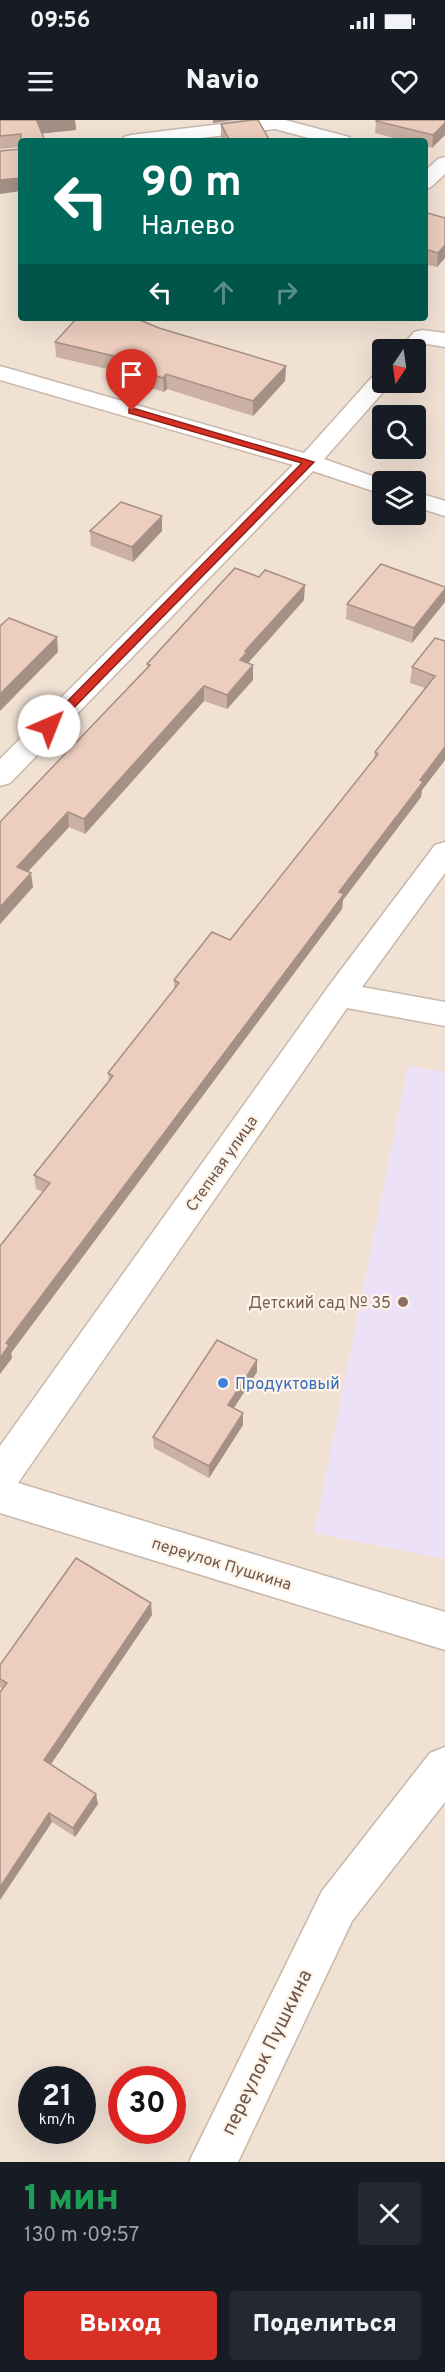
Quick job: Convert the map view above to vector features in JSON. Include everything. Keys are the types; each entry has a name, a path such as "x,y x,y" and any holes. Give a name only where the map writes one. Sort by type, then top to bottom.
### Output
{"street":[{"path":"155,138 274,123 331,138"},
{"path":"428,177 437,164"},
{"path":"420,339 422,337 445,340"},
{"path":"0,373 309,462 372,484"},
{"path":"0,776 309,462 372,391"},
{"path":"426,502 445,509"},
{"name":"Степная улица","path":"0,1477 339,995 445,852"},
{"path":"339,995 445,1014"},
{"name":"переулок Пушкина","path":"0,1495 445,1631"},
{"name":"переулок Пушкина","path":"213,2162 337,1906 445,1768"}],"shaded area":[{"path":"0,120 445,120 445,2162 0,2162"},
{"name":"Детский сад № 35","path":"408,1066 445,1072 445,1559 314,1533"}],"building":[{"path":"0,120 44,120 37,121 44,138 21,138 21,134 0,136"},
{"path":"258,120 268,138 228,138 221,124"},
{"path":"376,120 445,120 445,123 433,135"},
{"path":"18,149 18,178 0,180 0,151"},
{"path":"428,213 445,218 445,245 438,253 428,250"},
{"path":"74,321 142,321 286,366 253,401 166,374 163,378 120,364 126,359 55,342"},
{"path":"121,502 162,516 132,547 90,531"},
{"path":"381,564 445,587 414,628 347,604"},
{"path":"235,568 259,577 265,570 305,585 245,651 247,652 240,660 253,665 227,695 204,686 84,819 68,812 17,867 31,873 0,907 0,822 150,665 147,664"},
{"path":"9,618 57,637 0,694 0,626"},
{"path":"435,638 445,641 445,747 420,780 423,782 339,892 344,894 6,1343 9,1345 0,1358 0,1246 50,1183 34,1175 113,1076 108,1073 179,983 174,980 212,932 230,940 378,754 375,752 435,676 412,667"},
{"path":"217,1340 257,1360 228,1405 243,1413 209,1466 153,1437"},
{"path":"76,1558 151,1603 44,1760 96,1794 73,1828 49,1813 0,1887 0,1692 7,1683 0,1679 0,1665"}],"place":[{"name":"Детский сад № 35","path":"403,1302"},
{"name":"Продуктовый","path":"223,1383"}],"route":[{"path":"49,726 309,462 132,411"}]}
